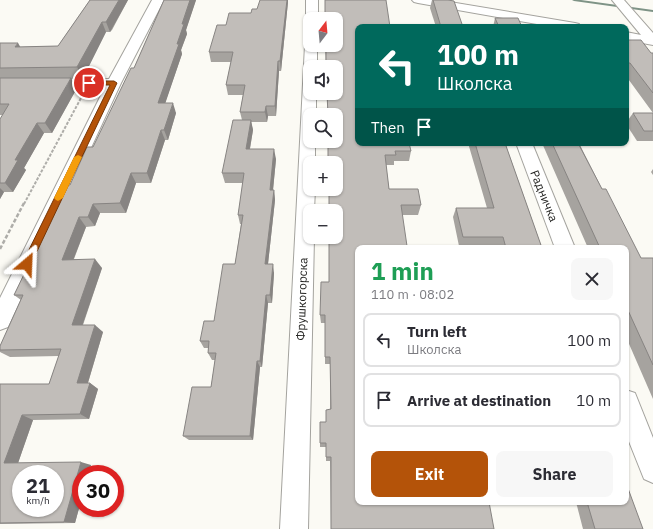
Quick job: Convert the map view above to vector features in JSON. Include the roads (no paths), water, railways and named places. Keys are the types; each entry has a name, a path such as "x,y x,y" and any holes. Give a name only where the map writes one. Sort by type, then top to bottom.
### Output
{"street":[{"path":"0,320 114,83 158,0"},
{"path":"312,0 312,12"},
{"path":"418,0 468,4 561,24"},
{"path":"468,4 475,21"},
{"path":"621,4 653,41"},
{"path":"629,37 653,41"},
{"path":"0,83 114,83"},
{"name":"Фрушкогорска","path":"294,529 309,100"},
{"name":"Радничка","path":"525,146 564,245"},
{"path":"629,410 653,470"}],"waterway":[{"path":"574,0 653,11"}]}
